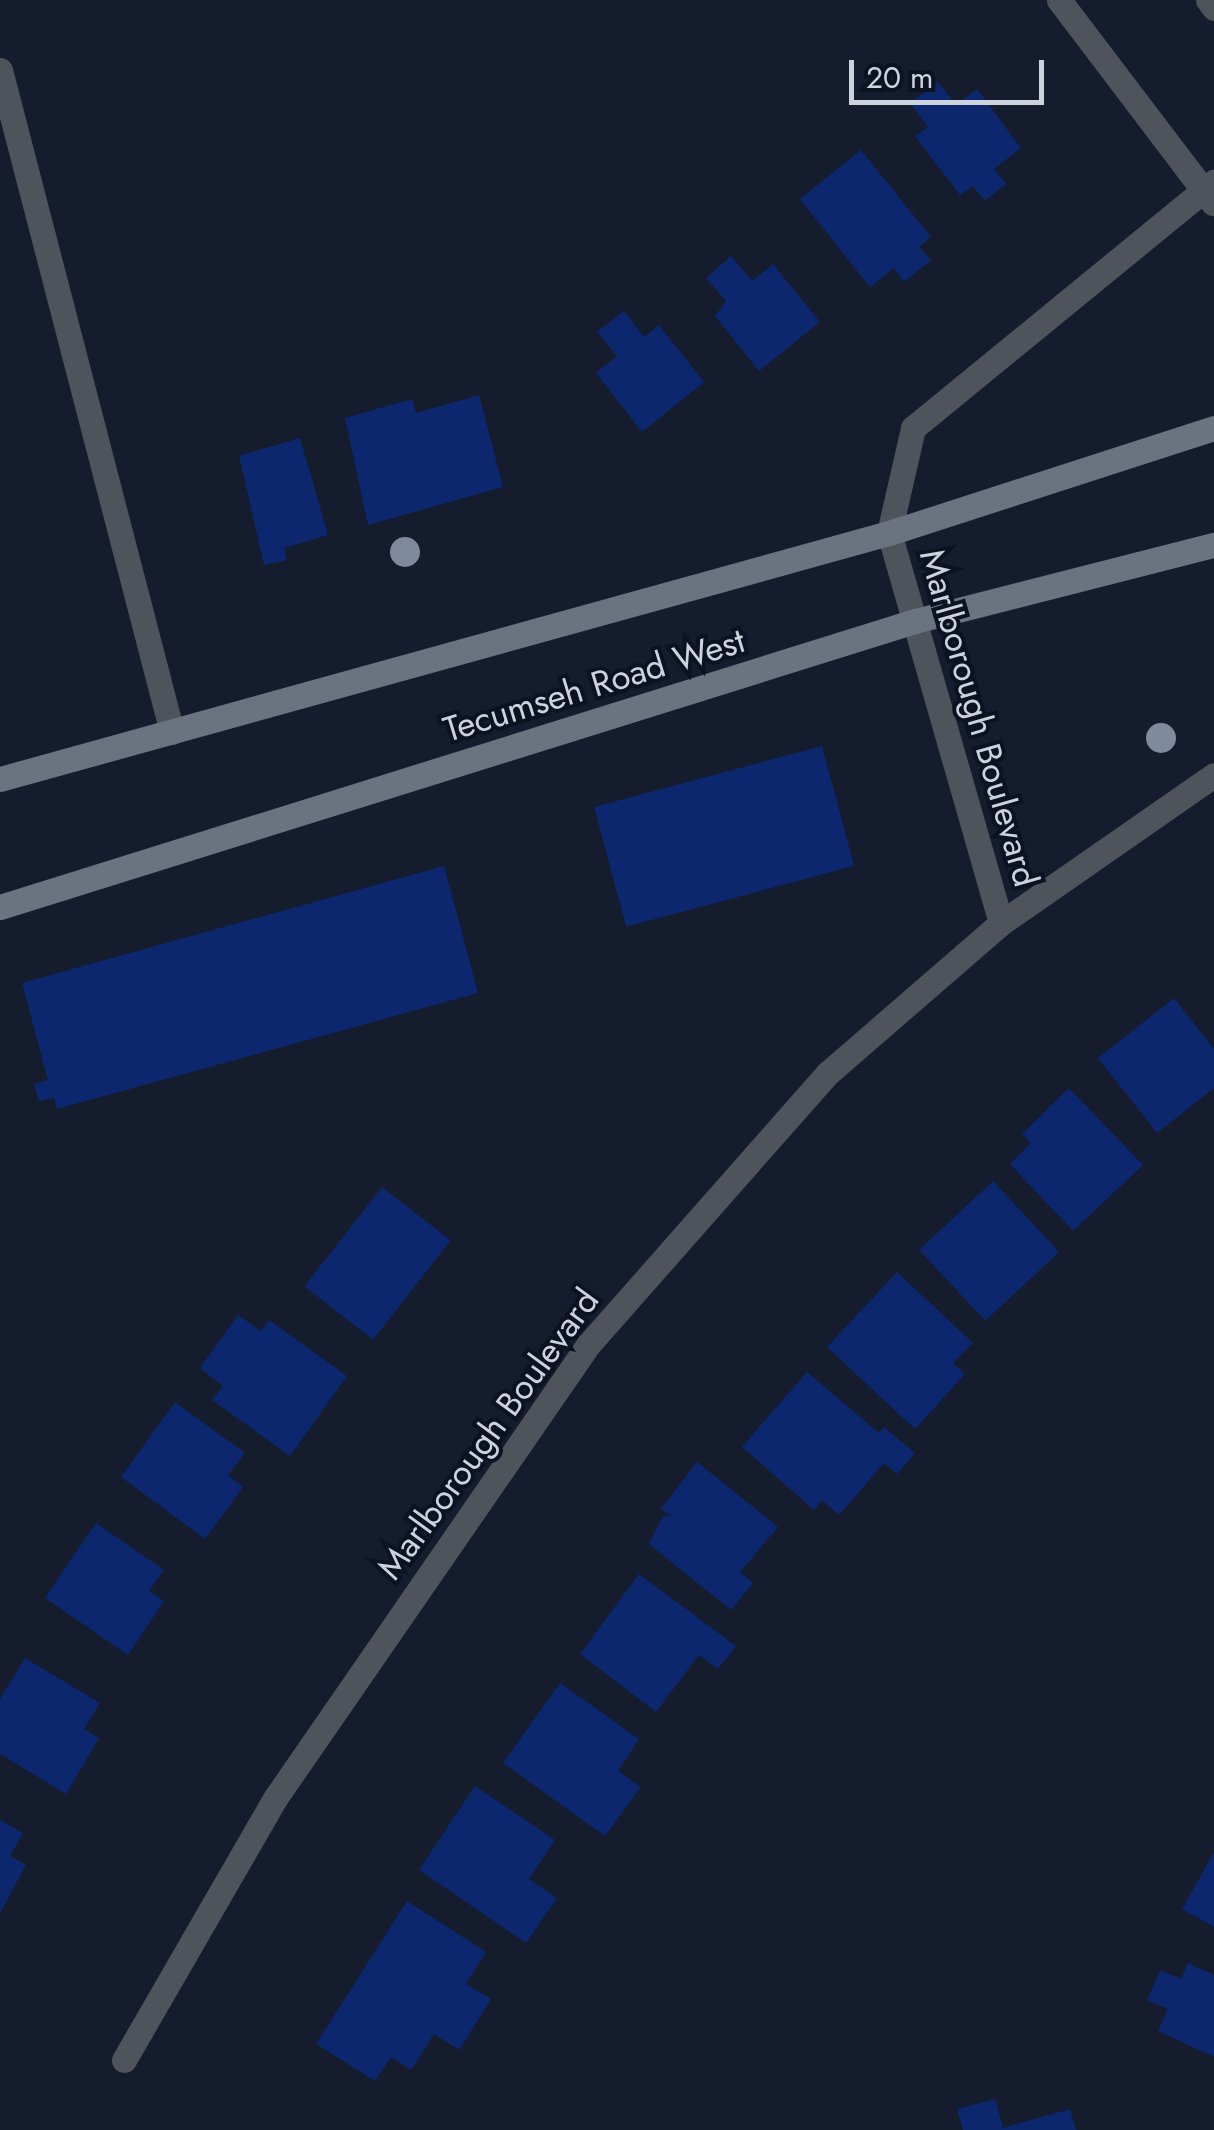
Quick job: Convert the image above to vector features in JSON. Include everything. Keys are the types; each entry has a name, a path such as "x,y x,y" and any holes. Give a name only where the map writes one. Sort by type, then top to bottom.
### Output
{"main road":[{"name":"Tecumseh Road West","path":"0,780 888,533 1214,428"},
{"name":"Tecumseh Road West","path":"0,906 915,621 1214,544"}],"street":[{"path":"888,533 913,428 1211,192 1058,0"},
{"path":"1208,0 1214,8"},
{"path":"0,70 172,732"},
{"name":"Marlborough Boulevard","path":"888,533 1001,923"},
{"name":"Marlborough Boulevard","path":"124,2060 276,1797 588,1345 828,1073 1001,923 1214,775"}],"building":[{"path":"938,82 956,105 977,89 1021,148 994,169 1006,184 985,201 973,186 960,195 915,136 928,127 910,103"},
{"path":"861,150 931,237 919,247 931,260 904,282 894,268 870,287 800,199"},
{"path":"731,256 752,281 773,264 820,322 759,371 715,316 726,301 706,278"},
{"path":"624,311 644,337 659,325 704,382 642,432 596,373 617,356 597,332"},
{"path":"479,395 503,487 368,525 345,418 412,399 416,413"},
{"path":"300,438 328,535 284,548 287,560 264,565 239,456"},
{"path":"822,746 854,866 626,927 594,807"},
{"path":"444,866 478,993 57,1109 54,1098 39,1101 34,1084 48,1080 22,983"},
{"path":"1174,998 1214,1049 1214,1088 1157,1133 1098,1058"},
{"path":"1069,1088 1143,1165 1073,1231 1010,1164 1031,1143 1022,1134"},
{"path":"993,1181 1059,1252 985,1321 919,1250"},
{"path":"382,1187 451,1241 373,1340 304,1286"},
{"path":"897,1272 973,1343 953,1363 965,1374 915,1429 827,1347"},
{"path":"238,1315 261,1331 269,1320 347,1376 290,1456 212,1400 223,1386 200,1368"},
{"path":"807,1372 879,1433 884,1427 915,1453 897,1474 884,1463 839,1515 822,1500 814,1510 742,1447"},
{"path":"175,1402 245,1453 228,1475 243,1487 205,1539 121,1477"},
{"path":"697,1462 778,1527 740,1572 753,1583 731,1610 649,1544 663,1516 671,1516 661,1509"},
{"path":"96,1523 164,1570 149,1591 164,1601 128,1655 45,1598"},
{"path":"639,1574 736,1646 718,1669 699,1655 656,1712 580,1654"},
{"path":"25,1658 100,1703 84,1729 99,1738 66,1794 0,1754 0,1699"},
{"path":"560,1683 639,1739 618,1771 641,1787 605,1836 503,1763"},
{"path":"475,1786 555,1840 529,1879 557,1898 526,1943 419,1870"},
{"path":"0,1820 23,1833 10,1856 26,1865 0,1913"},
{"path":"1214,1852 1214,1927 1182,1909"},
{"path":"407,1901 486,1952 466,1984 491,1999 459,2050 434,2034 411,2070 391,2057 375,2081 316,2044"},
{"path":"1188,1963 1214,1975 1214,2057 1158,2031 1168,2009 1147,2000 1160,1970 1181,1979"},
{"path":"995,2099 1003,2128 1070,2109 1076,2130 963,2130 957,2109"}]}
